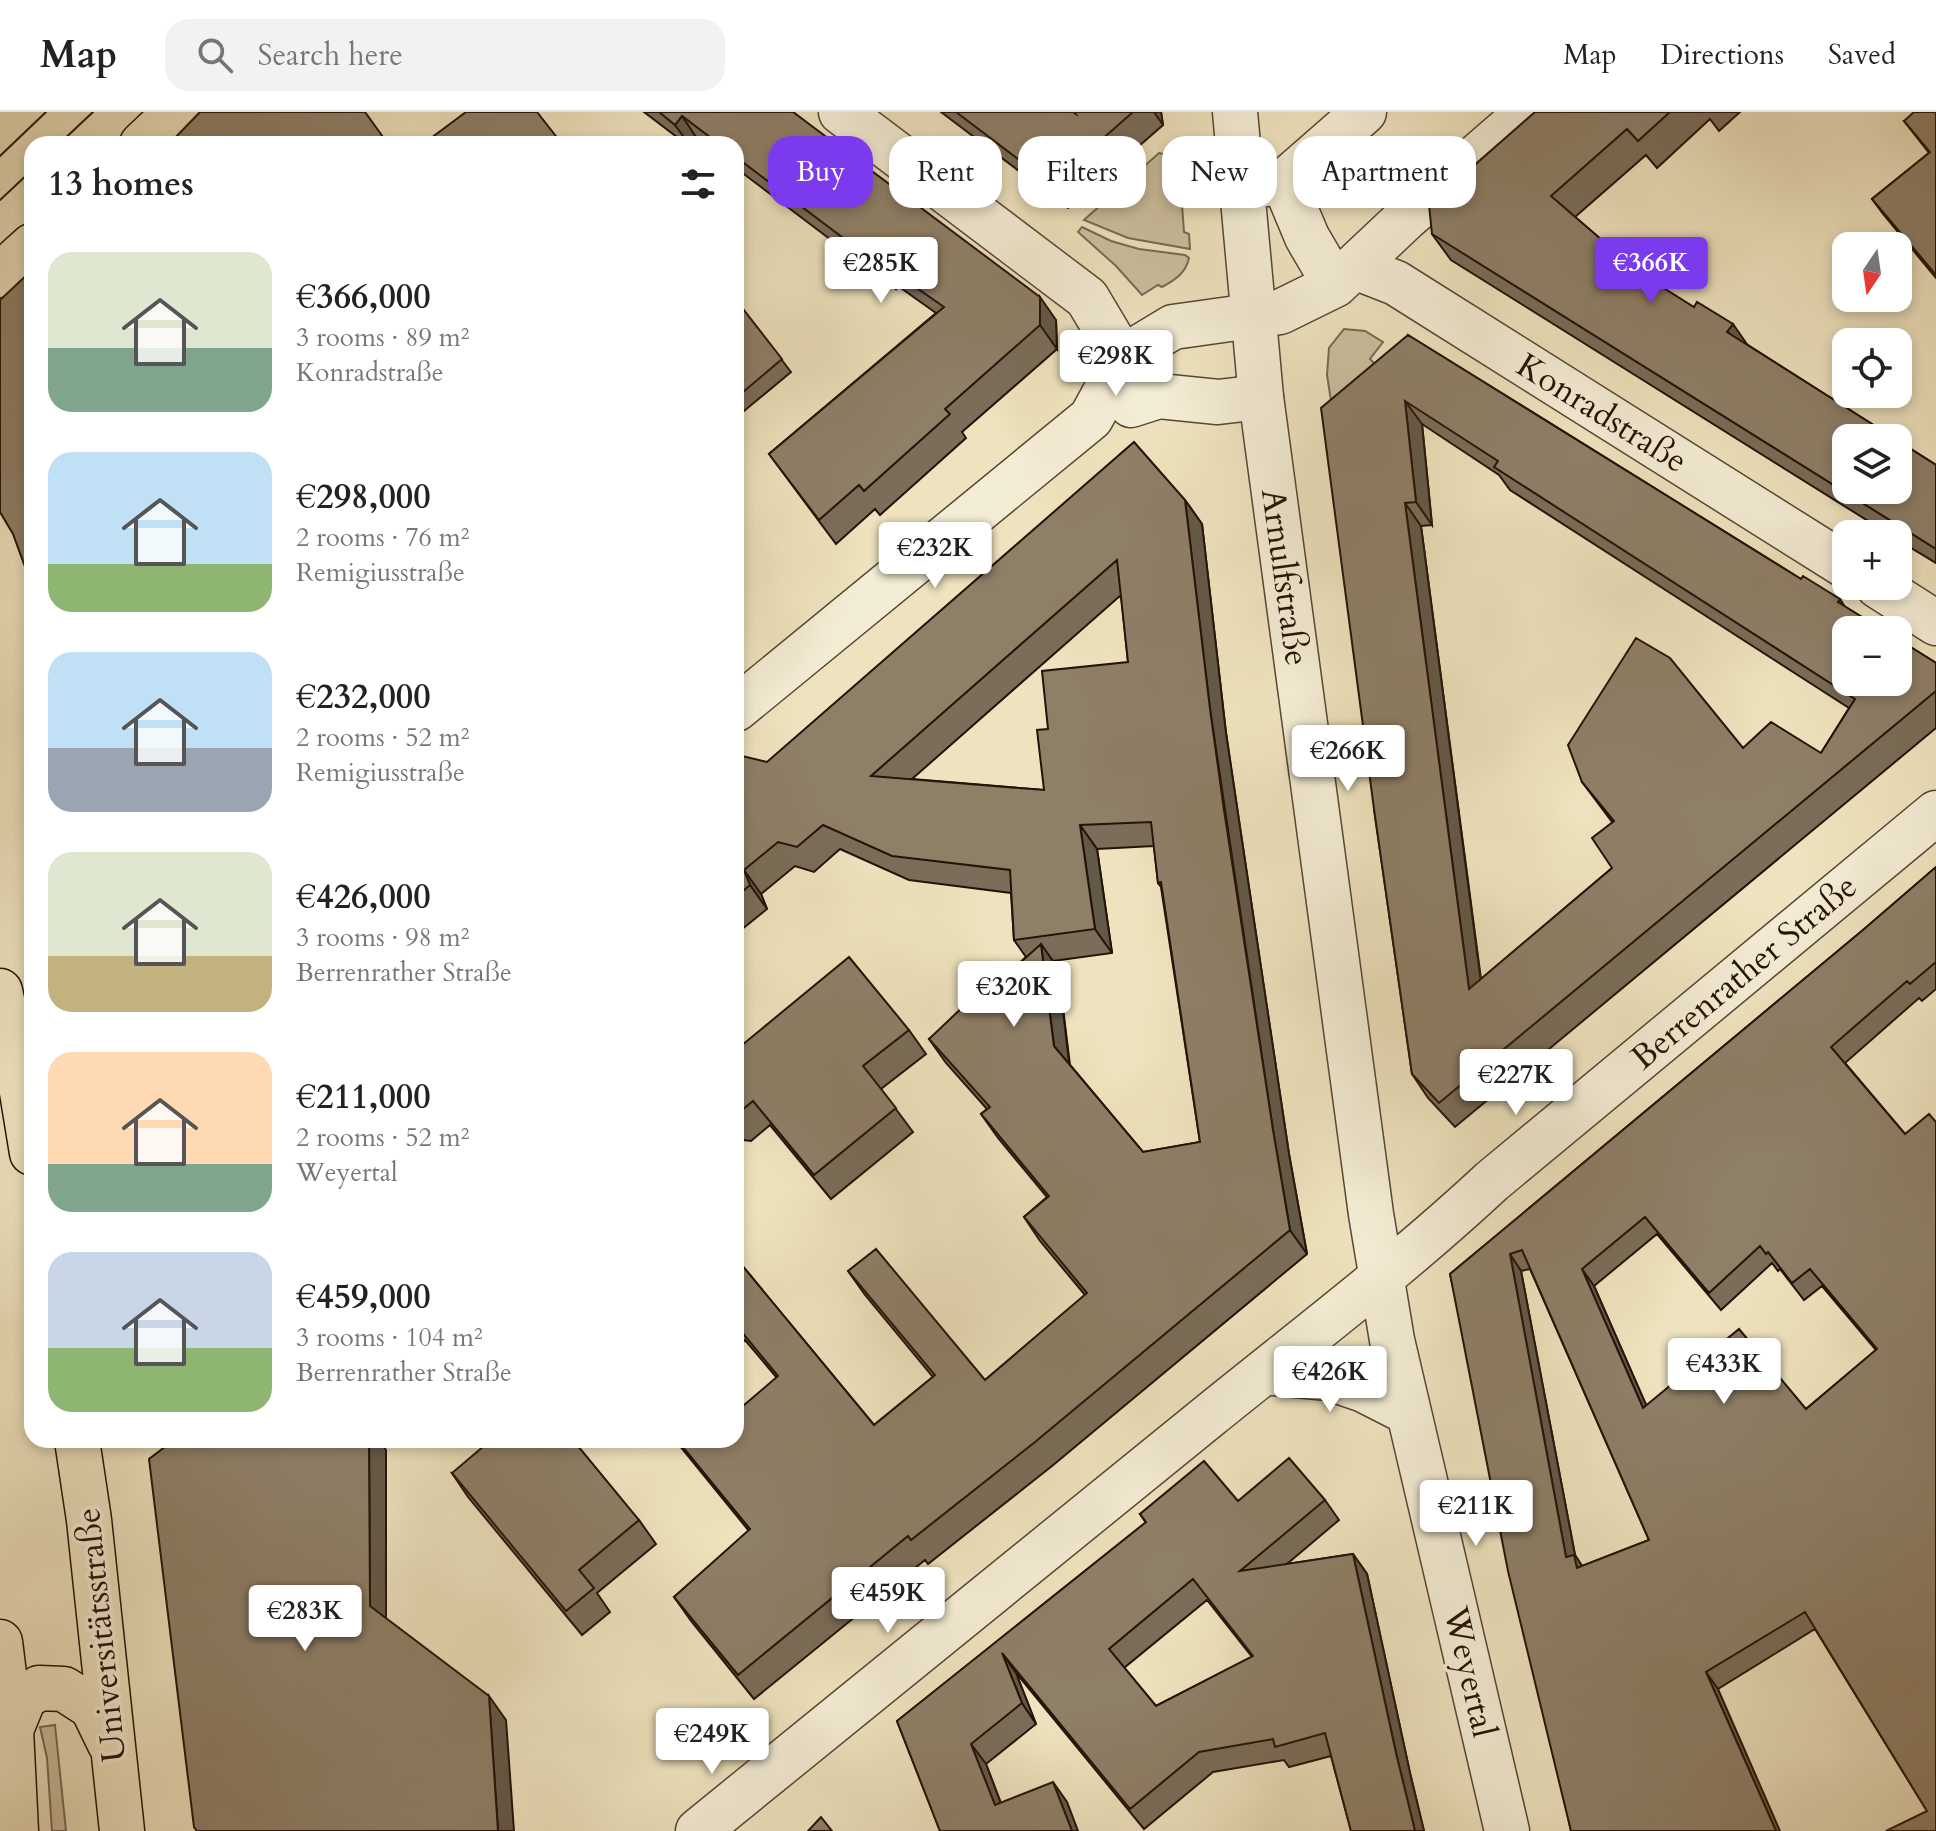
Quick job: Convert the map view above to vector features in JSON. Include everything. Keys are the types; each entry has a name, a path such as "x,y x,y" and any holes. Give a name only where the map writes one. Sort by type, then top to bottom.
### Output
{"main road":[{"path":"150,136 176,112"},
{"path":"0,275 24,253"},
{"path":"0,991 24,1104"},
{"name":"Universitätsstraße","path":"78,1448 89,1520 122,1831"},
{"path":"0,1642 11,1730 16,1831"},
{"path":"11,1730 24,1698 39,1688 64,1689 92,1707 113,1750"}],"street":[{"path":"841,112 1087,298 1115,345 1159,396"},
{"name":"Arnulfstraße","path":"1235,112 1237,136"},
{"path":"1277,183 1284,182 1364,112"},
{"path":"1091,418 1125,356 1173,327 1280,312 1345,276 1406,218 1528,112"},
{"path":"1284,182 1307,237 1345,276"},
{"name":"Arnulfstraße","path":"1244,208 1261,397 1382,1279"},
{"name":"Konradstraße","path":"1345,276 1396,283 1832,557"},
{"path":"744,702 1091,418 1159,396 1218,402 1261,397"},
{"path":"1900,600 1936,623"},
{"name":"Berrenrather Straße","path":"698,1831 1382,1279 1504,1171 1936,813"},
{"name":"Weyertal","path":"1382,1279 1392,1340 1507,1831"},
{"path":"1264,1372 1329,1378 1364,1390 1409,1413"}],"shaded area":[{"path":"1162,154 1162,208 1182,208 1184,232 1189,234 1190,249 1128,238 1084,220 1097,208 1146,208 1146,165"},
{"path":"1082,227 1111,241 1139,249 1185,255 1189,258 1188,263 1171,282 1162,287 1158,285 1142,295 1116,266 1078,232"},
{"path":"1344,329 1365,331 1383,342 1370,359 1376,365 1331,401 1327,375 1329,348"},
{"path":"55,1725 66,1831 52,1831 47,1758 40,1727"}],"building":[{"path":"200,112 365,112 382,136 177,136"},
{"path":"466,112 537,112 556,136 434,136"},
{"path":"659,112 793,112 825,136 768,136 768,181 744,163 744,136 708,136 682,116 675,125"},
{"path":"956,112 1133,112 1106,136 1018,136 1018,159 1002,147 1002,136 988,136"},
{"path":"1535,112 1670,112 1638,141 1627,129 1551,196 1640,273 1694,307 1697,302 1733,324 1727,332 1832,399 1832,408 1847,408 1872,424 1832,424 1832,484 1432,234 1429,208 1476,208 1476,164"},
{"path":"1914,112 1936,112 1936,275 1912,246 1912,232 1900,232 1872,199 1930,152 1904,121"},
{"path":"873,172 889,184 889,208 921,208 1040,297 1040,325 945,409 950,414 864,491 859,485 819,520 769,454 944,307 881,263 879,265 804,208 873,208"},
{"path":"24,278 24,564 13,534 0,512 0,300"},
{"path":"744,310 782,359 744,391"},
{"path":"1408,335 1801,579 1803,576 1832,594 1832,600 1839,600 1860,616 1832,616 1832,684 1494,467 1498,461 1405,401 1416,502 1405,503 1469,989 1612,868 1592,838 1614,821 1582,782 1568,745 1636,638 1670,658 1743,748 1771,722 1821,753 1855,699 1850,696 1912,696 1912,648 1936,663 1936,691 1439,1103 1412,1074 1321,408"},
{"path":"1134,442 1185,500 1224,810 1290,1230 1035,1442 911,1540 908,1536 738,1675 674,1597 750,1529 684,1448 744,1448 744,1405 778,1376 744,1335 744,1268 874,1425 935,1375 848,1271 876,1249 985,1380 1087,1293 1024,1217 1049,1196 981,1114 990,1107 929,1039 967,1003 971,1007 1041,944 1054,1046 1143,1152 1200,1142 1151,822 1080,825 1095,929 1014,940 1010,870 892,856 823,825 797,847 778,842 744,870 744,756 767,762","holes":["1117,560 1128,662 1042,671 1048,729 1037,730 1044,790 871,776"]},
{"path":"1912,450 1936,465 1936,549 1912,534 1912,520 1890,520 1864,504 1912,504"},
{"path":"1936,867 1936,962 1910,984 1907,981 1831,1047 1905,1134 1929,1114 1936,1122 1936,1831 1886,1831 1927,1811 1805,1612 1706,1672 1776,1831 1571,1831 1508,1571 1450,1274","holes":["1645,1217 1709,1293 1760,1246 1792,1283 1810,1269 1877,1349 1806,1409 1739,1329 1643,1408 1582,1269","1522,1250 1649,1540 1577,1568 1574,1555 1566,1557 1510,1254"]},
{"path":"744,870 750,885 744,890"},
{"path":"849,957 909,1030 863,1066 896,1108 814,1175 753,1101 744,1108 744,1043"},
{"path":"163,1448 369,1448 370,1606 489,1696 498,1831 197,1831 194,1827 149,1459"},
{"path":"482,1448 580,1448 639,1520 579,1570 594,1588 566,1611 452,1473"},
{"path":"1289,1458 1325,1500 1240,1571 1353,1554 1415,1831 1351,1831 1325,1733 1275,1747 1273,1739 1199,1752 1130,1809 1002,1653 1022,1703 971,1744 995,1805 1053,1782 1072,1831 940,1831 897,1721 1146,1522 1140,1514 1204,1461 1238,1501","holes":["1193,1579 1253,1656 1156,1706 1109,1649"]},
{"path":"821,1817 832,1831 808,1831"}],"tram line":[{"path":"0,156 46,112"},
{"path":"68,136 93,112"},
{"path":"0,200 24,178"}]}
